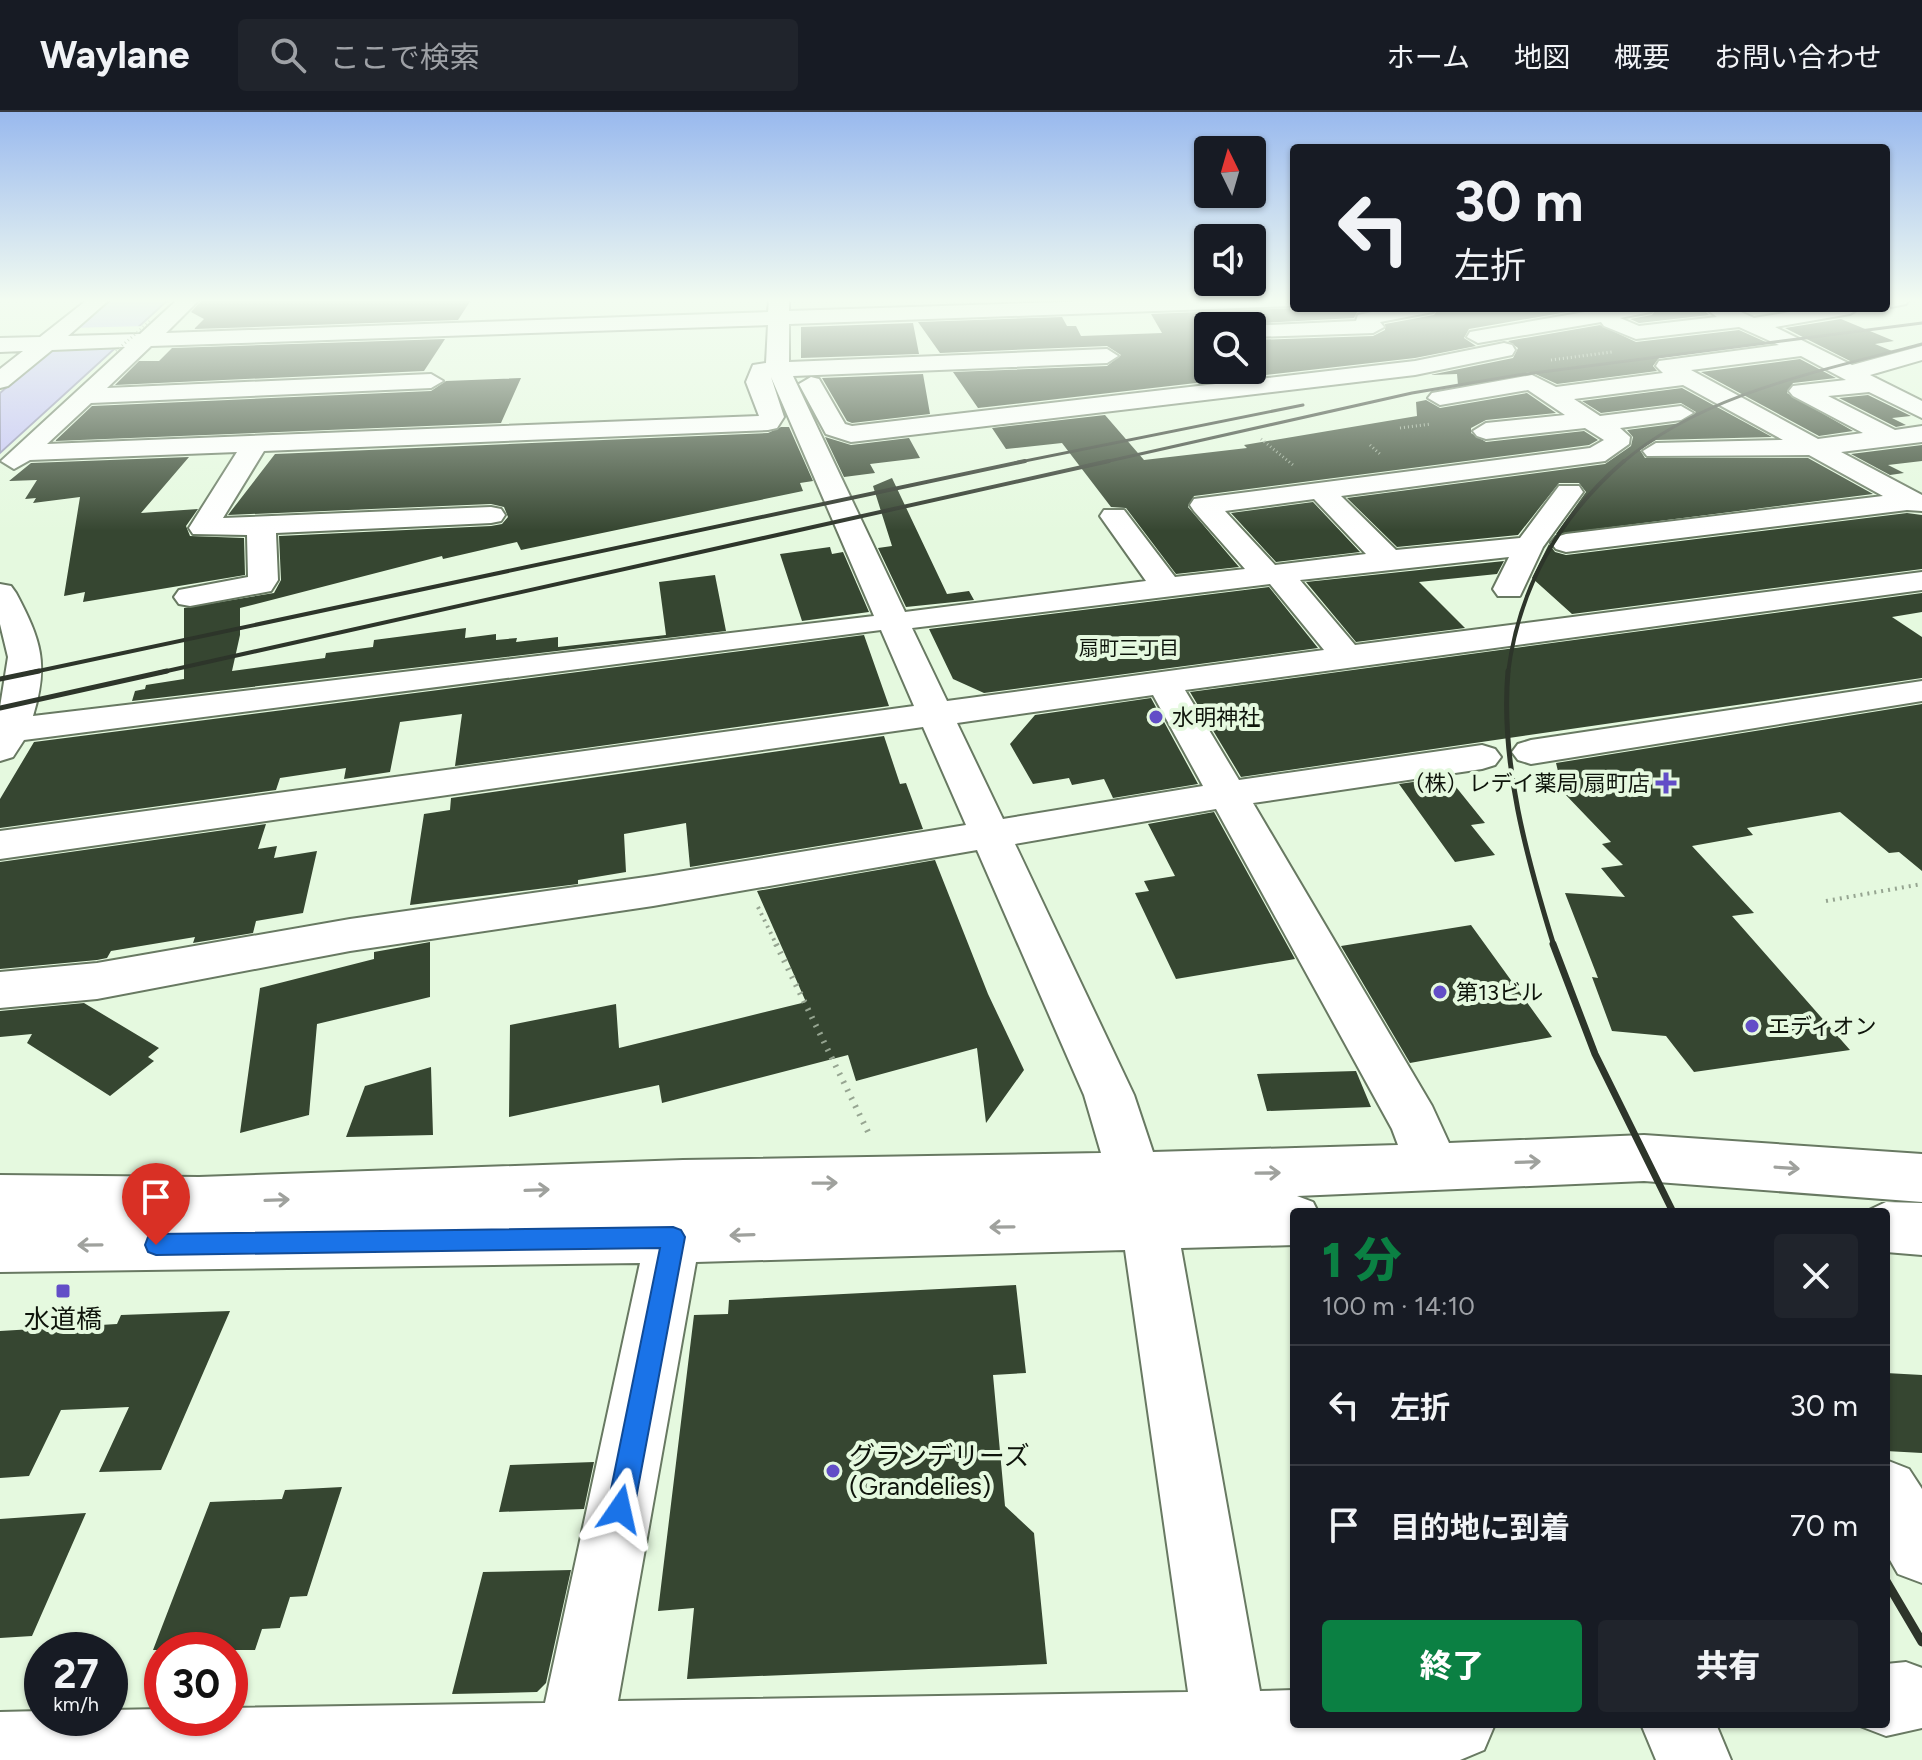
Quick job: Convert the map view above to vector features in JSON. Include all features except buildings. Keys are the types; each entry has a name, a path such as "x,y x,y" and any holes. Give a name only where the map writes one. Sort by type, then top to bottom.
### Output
{"street":[{"path":"0,474 101,377"},
{"path":"398,438 433,377"},
{"path":"22,453 768,423 772,417 759,377"},
{"path":"795,377 935,716 1109,1095 1142,1200 1230,1728"},
{"path":"797,377 841,433 1132,403 1344,377"},
{"path":"1118,377 1132,403"},
{"path":"1551,395 1688,377 1916,504"},
{"path":"1857,377 1922,411"},
{"path":"1266,378 1272,386"},
{"path":"83,396 431,381"},
{"path":"1347,657 1204,505 1596,455 1616,444 1617,437 1532,382 1440,398 1530,463"},
{"path":"1873,385 1801,391 1922,454"},
{"path":"1486,431 1681,413"},
{"path":"1656,451 1815,447 1922,434"},
{"path":"255,444 203,528 491,515"},
{"path":"1320,490 1389,560"},
{"path":"1509,589 1529,546 1569,492"},
{"path":"1566,543 1916,504"},
{"path":"1114,516 1167,588"},
{"path":"190,597 260,584 263,580 261,525"},
{"path":"915,619 1389,560 1529,546"},
{"path":"0,845 1165,685 1347,657 1922,581"},
{"path":"2,600 24,644 24,662 6,739 869,624"},
{"path":"1165,685 1225,795 1414,1121 1433,1165"},
{"path":"1531,752 1922,691"},
{"path":"0,990 97,981 350,935 1482,757"},
{"path":"0,1246 673,1237 1061,1226 1142,1200 1433,1165 1644,1158 1922,1178"},
{"path":"0,1200 199,1202 683,1184 1142,1200 1285,1220"},
{"path":"1890,1227 1922,1229"},
{"path":"572,1749 673,1237"},
{"path":"1890,1498 1922,1550"},
{"path":"0,1749 572,1749 1290,1727"},
{"path":"1680,1728 1694,1760"}],"path":[{"path":"742,875 874,1143"},
{"path":"1826,901 1922,884"}],"water":[{"path":"19,377 84,377 0,453 0,393"}],"railway":[{"path":"1100,463 1412,393 1507,377"},
{"path":"1622,463 1654,439 1689,419 1726,402 1798,377"},
{"path":"1015,463 1303,405"},
{"path":"29,673 1025,461"},
{"path":"162,672 1109,461"},
{"path":"1508,673 1522,611 1546,556 1580,506 1624,461"},
{"path":"0,679 39,671"},
{"path":"162,672 167,671"},
{"path":"1508,671 1508,740 1512,775 1525,845 1554,946"},
{"path":"0,708 162,672"},
{"path":"158,673 162,672"},
{"path":"1553,944 1595,1054 1671,1208"},
{"path":"1890,1588 1922,1642"}],"place":[{"name":"水明神社","path":"1156,717"},
{"name":"（株）レデイ薬局 扇町店","path":"1666,783"},
{"name":"第13ビル","path":"1440,992"},
{"name":"エディオン","path":"1752,1026"},
{"name":"水道橋","path":"63,1291"},
{"name":"グランデリーズ (Grandelies)","path":"833,1471"}],"district":[{"name":"扇町三丁目","path":"1129,648"}],"route":[{"path":"156,1245 673,1237 666,1287 620,1509"}]}
